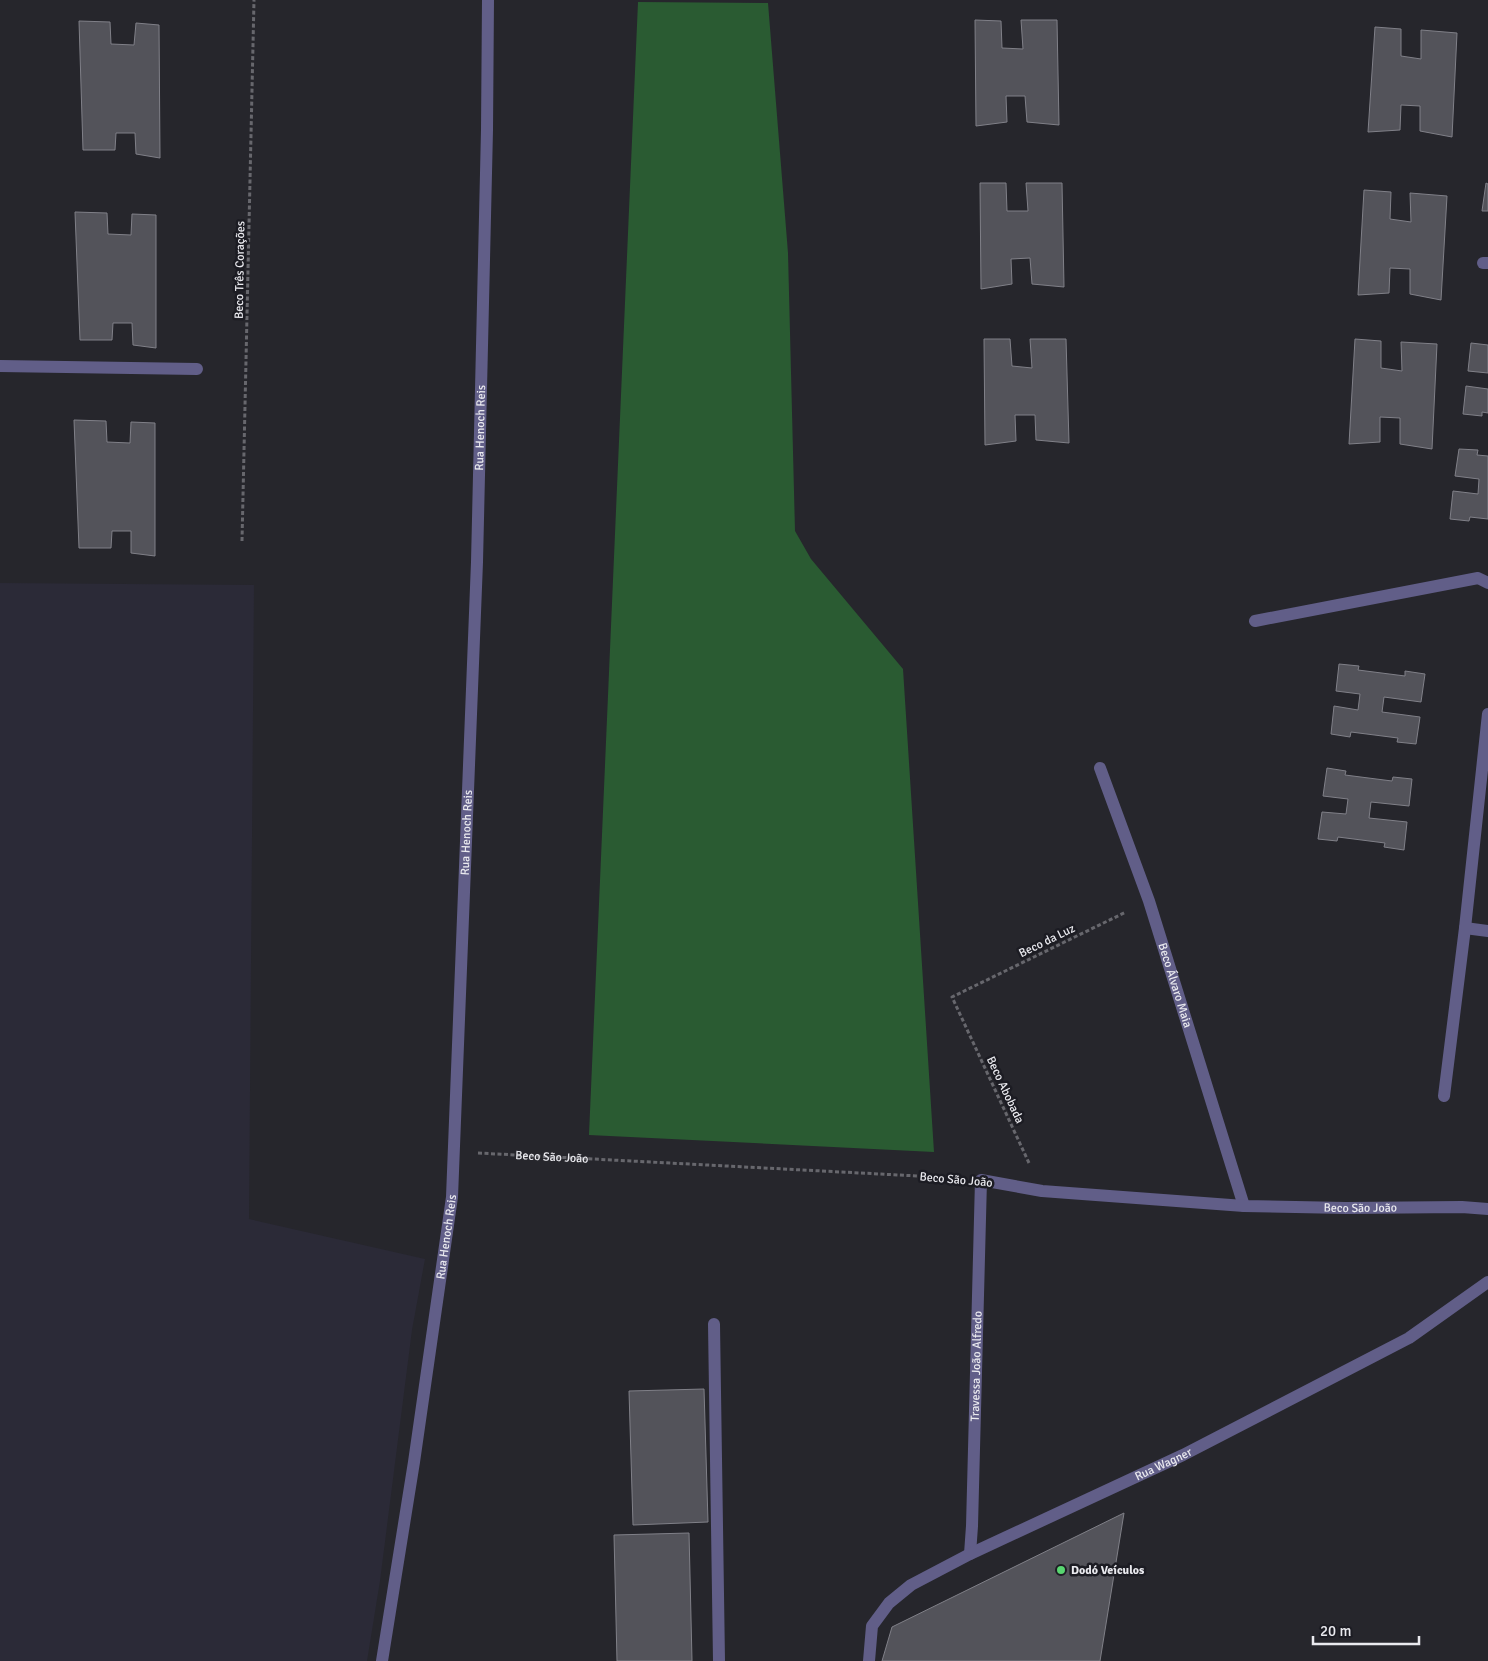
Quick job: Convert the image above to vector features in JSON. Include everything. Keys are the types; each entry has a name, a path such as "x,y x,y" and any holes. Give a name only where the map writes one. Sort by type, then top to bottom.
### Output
{"street":[{"name":"Rua Henoch Reis","path":"382,1661 416,1452 452,1197 477,562 487,150 488,0"},
{"path":"0,366 197,369"},
{"path":"1255,621 1478,578 1488,583"},
{"path":"1444,1096 1465,928 1488,714"},
{"name":"Beco Álvaro Maia","path":"1100,768 1149,901 1244,1206"},
{"path":"1465,928 1488,931"},
{"name":"Beco São João","path":"981,1180 1042,1191 1244,1206 1346,1208 1462,1207 1488,1209"},
{"name":"Travessa João Alfredo","path":"970,1554 981,1180"},
{"name":"Rua Wagner","path":"869,1661 872,1626 889,1603 911,1585 970,1554 1183,1455 1409,1338 1488,1282"},
{"path":"714,1324 718,1661"}],"path":[{"name":"Beco Três Corações","path":"242,541 254,0"},
{"name":"Beco da Luz","path":"952,997 1149,901"},
{"name":"Beco Abobada","path":"952,997 1042,1191"},
{"name":"Beco São João","path":"454,1152 981,1180"}],"shaded area":[{"path":"0,583 254,585 249,1219 425,1259 412,1330 380,1581 367,1661 0,1661"}],"green space":[{"path":"638,2 768,3 788,253 795,531 811,559 903,669 934,1152 589,1135"}],"building":[{"path":"975,20 1001,21 1002,48 1023,49 1021,20 1057,20 1059,125 1027,122 1025,96 1006,96 1007,122 976,126"},
{"path":"79,21 110,22 111,44 134,45 136,23 159,25 160,158 136,154 135,133 116,133 115,150 83,150"},
{"path":"1375,27 1401,29 1401,56 1421,59 1421,30 1457,33 1452,137 1420,131 1420,106 1401,105 1400,130 1368,132"},
{"path":"980,183 1006,183 1007,211 1028,211 1026,183 1062,183 1064,287 1032,284 1030,258 1011,259 1012,284 981,289"},
{"path":"1486,183 1488,184 1488,211 1482,211"},
{"path":"1364,190 1391,192 1390,219 1411,222 1410,193 1447,196 1441,300 1410,294 1410,269 1390,268 1389,293 1358,295"},
{"path":"75,212 107,213 108,234 131,235 132,214 156,215 156,348 133,345 132,323 113,323 112,340 80,340"},
{"path":"984,339 1010,339 1012,366 1032,368 1030,339 1066,339 1069,443 1036,440 1035,415 1015,415 1016,441 985,445"},
{"path":"1355,339 1381,341 1381,368 1402,371 1401,342 1437,344 1432,449 1400,444 1400,418 1380,417 1380,442 1349,444"},
{"path":"1471,343 1488,345 1488,373 1468,371"},
{"path":"1466,386 1488,389 1488,413 1482,412 1482,416 1463,414"},
{"path":"74,420 106,421 107,442 130,443 131,422 155,423 155,556 131,553 131,531 112,531 111,548 79,548"},
{"path":"1459,449 1478,450 1477,455 1488,456 1488,519 1470,517 1469,521 1450,519 1453,491 1478,494 1479,479 1455,476"},
{"path":"1339,664 1359,666 1358,670 1405,676 1405,671 1425,674 1421,702 1384,697 1382,712 1420,717 1416,744 1397,742 1398,738 1351,732 1350,737 1331,734 1334,706 1358,710 1360,694 1336,691"},
{"path":"1327,768 1346,771 1345,775 1392,781 1393,777 1412,779 1409,806 1371,802 1369,818 1407,822 1404,850 1384,847 1385,843 1338,837 1337,841 1318,839 1322,812 1346,814 1348,799 1323,796"},
{"path":"704,1389 708,1522 633,1525 629,1391"},
{"name":"Dodó Veículos","path":"1124,1513 1100,1661 882,1661 892,1627"},
{"path":"689,1533 692,1661 617,1661 614,1535"}],"place":[{"name":"Dodó Veículos","path":"1061,1570"}]}
